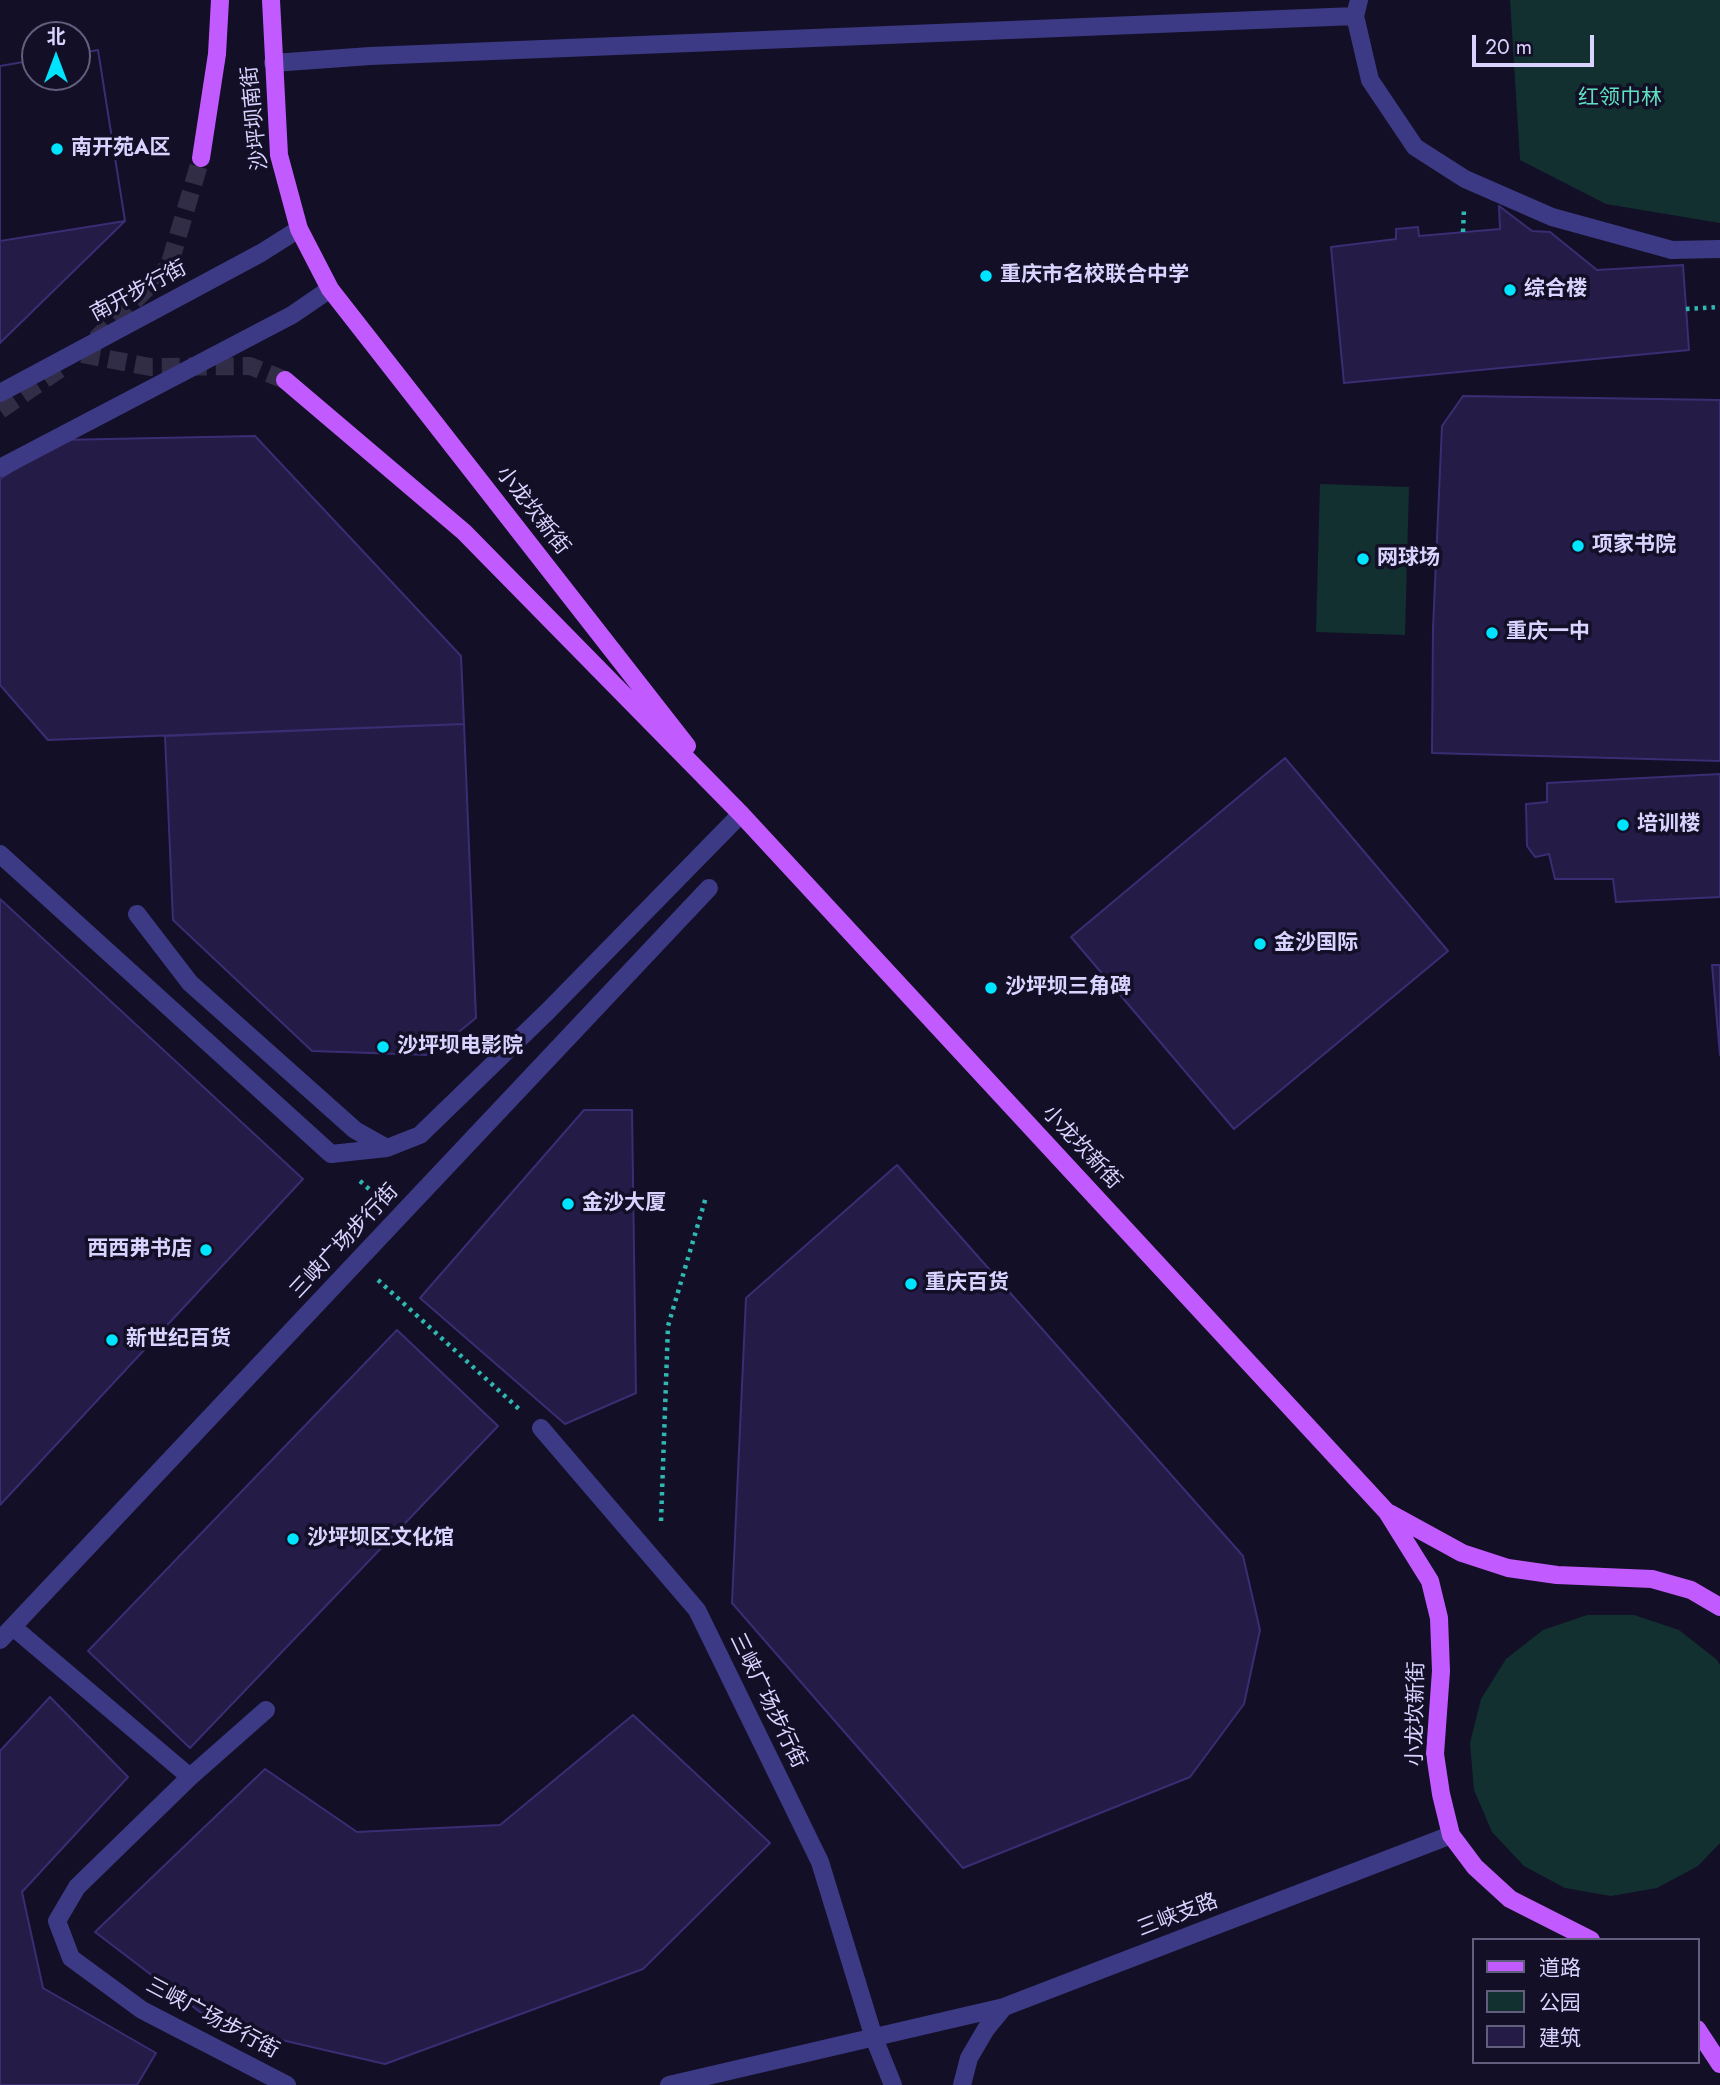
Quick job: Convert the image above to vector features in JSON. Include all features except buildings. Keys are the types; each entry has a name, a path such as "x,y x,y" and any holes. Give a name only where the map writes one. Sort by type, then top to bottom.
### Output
{"main road":[{"name":"沙坪坝南街","path":"201,158 217,54 220,0"},
{"name":"沙坪坝南街","path":"271,0 279,155 299,229"},
{"name":"小龙坎新街","path":"299,229 330,289 741,814"},
{"name":"小龙坎新街","path":"285,380 464,532 741,814 1387,1512 1430,1581 1439,1618 1441,1671 1436,1754 1441,1794 1451,1835 1475,1867 1510,1899 1587,1938"},
{"name":"小龙坎新街","path":"1387,1512 1462,1553 1508,1568 1557,1575 1652,1579 1691,1590 1720,1607"},
{"path":"1699,2032 1720,2064"}],"street":[{"path":"273,63 1357,8 1370,80 1415,147 1465,178 1552,217 1672,250 1720,249"},
{"name":"南开步行街","path":"0,393 261,253 299,229"},
{"path":"0,468 292,315 330,289"},
{"path":"0,854 331,1154 387,1148 420,1135 548,1011 741,814"},
{"name":"三峡广场步行街","path":"0,1640 709,888"},
{"path":"137,914 190,983 355,1130 387,1148"},
{"name":"三峡广场步行街","path":"541,1428 697,1610 820,1862 874,2038 893,2085"},
{"path":"13,1627 190,1777"},
{"name":"三峡广场步行街","path":"266,1710 190,1777 77,1887 57,1921 72,1958 142,2010 287,2085"},
{"name":"三峡支路","path":"1004,2007 1451,1835"},
{"path":"670,2085 1004,2007"},
{"path":"962,2085 969,2058 986,2029 1004,2007"}],"path":[{"path":"1686,309 1720,307"},
{"path":"331,1154 400,1217"},
{"path":"659,1564 668,1326 706,1196"},
{"path":"358,1262 541,1428"}],"green space":[{"name":"红领巾林","path":"1510,0 1720,0 1720,223 1606,204 1520,160"},
{"name":"网球场","path":"1320,484 1409,487 1405,635 1316,632"},
{"path":"1587,1615 1634,1615 1679,1630 1720,1665 1720,1843 1698,1866 1657,1888 1611,1896 1565,1888 1524,1866 1492,1832 1474,1790 1470,1743 1481,1699 1506,1659 1543,1630"}],"tunnel":[{"path":"96,339 169,266 201,158"},
{"path":"82,354 150,367 250,366 285,380"},
{"path":"0,410 64,366"}],"place":[{"name":"南开苑A区","path":"57,149"},
{"name":"重庆市名校联合中学","path":"986,276"},
{"name":"综合楼","path":"1510,290"},
{"name":"项家书院","path":"1578,546"},
{"name":"网球场","path":"1363,559"},
{"name":"重庆一中","path":"1492,633"},
{"name":"培训楼","path":"1623,825"},
{"name":"金沙国际","path":"1260,944"},
{"name":"沙坪坝三角碑","path":"991,988"},
{"name":"沙坪坝电影院","path":"383,1047"},
{"name":"金沙大厦","path":"568,1204"},
{"name":"西西弗书店","path":"206,1250"},
{"name":"重庆百货","path":"911,1284"},
{"name":"新世纪百货","path":"112,1340"},
{"name":"沙坪坝区文化馆","path":"293,1539"}]}
